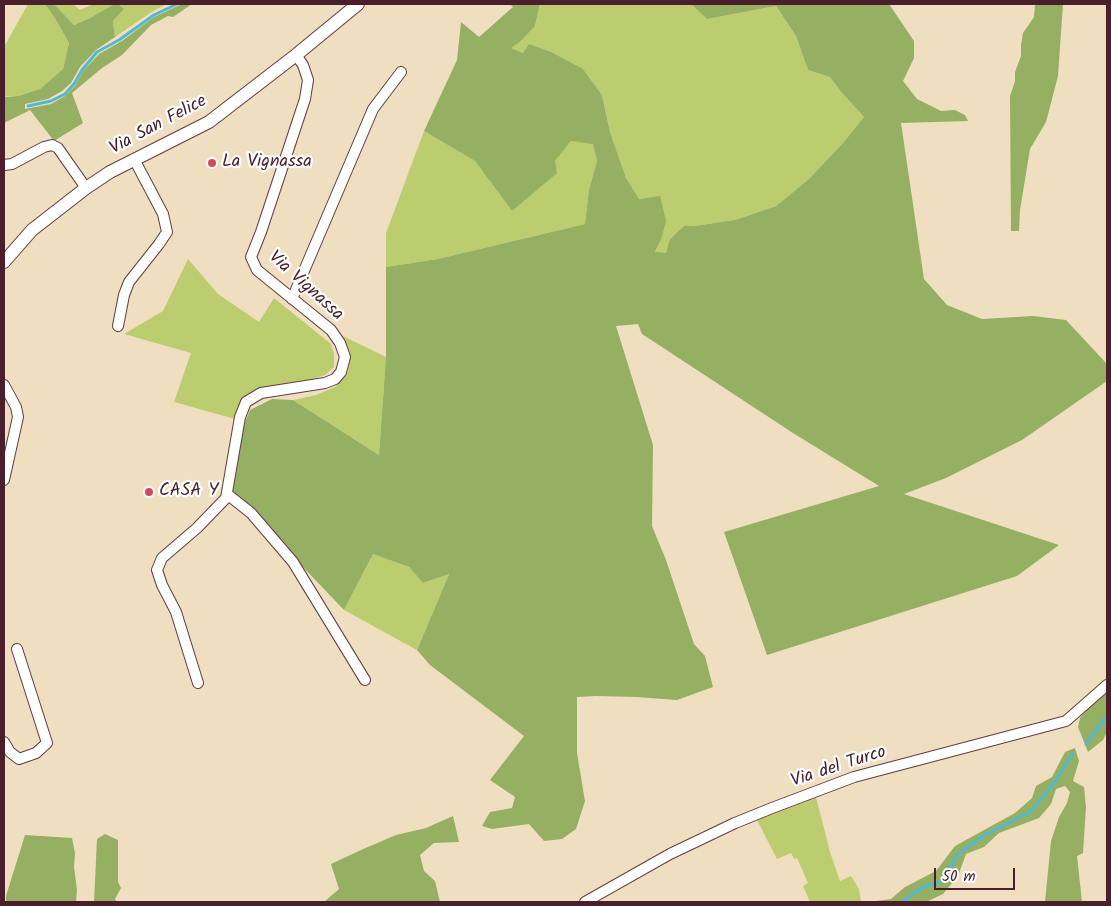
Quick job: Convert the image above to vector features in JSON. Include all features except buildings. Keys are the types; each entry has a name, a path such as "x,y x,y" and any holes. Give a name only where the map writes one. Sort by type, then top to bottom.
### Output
{"street":[{"name":"Via San Felice","path":"4,262 32,230 86,188 134,159 209,122 358,4"},
{"name":"Via Vignassa","path":"198,683 176,612 162,585 157,570 162,558 197,528 226,498 240,417 246,402 261,394 325,384 335,379 341,372 345,357 340,343 331,330 257,270 251,258 305,99 308,80 304,64 296,55"},
{"path":"292,299 373,109 401,72"},
{"path":"4,165 12,164 44,147 52,145 58,148 86,188"},
{"path":"118,326 124,295 129,282 167,232 163,214 134,159"},
{"path":"4,385 16,407 18,417 4,480"},
{"path":"226,494 251,513 293,562 364,680"},
{"path":"4,742 10,752 19,759 36,753 47,743 17,649"},
{"name":"Via del Turco","path":"585,902 670,854 734,823 854,777 1066,721 1107,685"}],"green space":[{"path":"28,4 45,4 69,43 63,69 40,89 18,96 4,96 4,47"},
{"path":"45,4 54,4 74,25 114,4 118,4 124,9 113,21 115,37 96,50 80,67 71,83 48,99 25,104 25,109 51,104 65,96 75,86 83,71 99,54 122,41 154,17 182,4 192,4 173,17 168,16 151,25 122,55 102,68 72,93 83,123 54,141 30,110 4,123 4,97 18,96 40,89 63,69 69,43"},
{"path":"54,4 73,4 80,10 93,4 114,4 74,25"},
{"path":"118,4 167,4 153,11 115,37 113,21 124,9"},
{"path":"510,4 540,4 535,26 521,41 511,48 523,53 529,44 551,52 583,69 602,95 610,132 626,178 639,199 660,196 666,221 661,240 655,252 666,253 670,239 684,226 735,220 776,206 809,179 843,143 864,117 830,77 808,70 796,36 776,6 707,19 691,4 889,4 914,41 914,58 903,81 917,99 941,111 955,110 965,115 968,121 901,123 924,279 947,305 982,319 1033,316 1066,320 1107,364 1107,381 1022,440 946,478 904,494 1059,545 1017,576 767,655 724,532 879,486 793,433 642,334 638,324 616,326 653,445 652,526 666,560 694,644 705,656 713,687 677,700 637,697 577,697 577,753 585,801 576,829 562,839 544,841 529,824 492,829 482,826 490,812 512,808 515,797 490,780 524,736 430,665 417,650 449,574 423,583 409,567 373,554 344,610 301,565 253,507 230,492 245,422 250,410 272,399 293,400 379,455 386,357 386,267 438,259 585,224 589,189 597,161 593,144 571,141 555,161 557,173 512,211 475,161 424,131 457,60 461,22 479,37 513,7"},
{"path":"540,4 691,4 707,19 776,6 796,36 808,70 830,77 864,117 843,143 809,179 776,206 735,220 684,226 670,239 667,253 655,253 661,240 660,197 639,200 626,178 610,132 602,95 583,69 510,48 521,41 535,26"},
{"path":"1035,4 1063,4 1058,76 1046,122 1030,149 1020,210 1019,231 1011,231 1010,96 1015,81 1015,72 1021,56 1023,33 1034,17"},
{"path":"424,131 475,161 512,211 571,141 593,143 597,161 589,189 585,224 438,259 386,267 386,233"},
{"path":"188,259 218,294 259,322 274,298 331,344 334,354 334,367 325,375 306,381 259,389 250,393 243,399 235,419 174,402 191,353 124,334 163,311"},
{"path":"343,336 386,357 379,455 293,400 316,395 335,387 348,371 350,354"},
{"path":"373,554 409,567 423,583 449,574 417,650 344,610"},
{"path":"1107,689 1107,732 1103,740 1088,752 1078,727 1080,718"},
{"path":"1075,748 1079,761 1073,781 1084,787 1086,807 1083,853 1077,856 1082,902 1045,902 1051,841 1070,792 1065,786 1056,789 1051,804 1039,818 999,833 984,847 966,854 958,876 943,894 926,902 868,902 891,899 905,887 936,871 955,846 1015,813 1032,798 1036,786 1052,777 1065,752"},
{"path":"816,797 830,852 840,881 851,876 859,889 861,902 810,902 803,886 808,883 797,858 794,859 791,853 777,859 757,820"},
{"path":"453,816 459,842 434,843 420,855 424,871 435,881 440,902 324,902 339,889 331,864 396,835 426,828"},
{"path":"105,834 118,840 118,882 121,888 115,899 117,902 94,902 97,839"},
{"path":"25,835 72,838 75,853 76,902 6,902 6,896"}],"waterway":[{"path":"28,106 51,101 65,94 97,52 119,40 154,15 177,4"},
{"path":"1086,744 1107,716"},
{"path":"902,902 923,887 943,881 957,855 983,836 1031,811 1055,782 1073,753"}],"place":[{"name":"La Vignassa","path":"212,163"},
{"name":"CASA Y","path":"149,492"}]}
